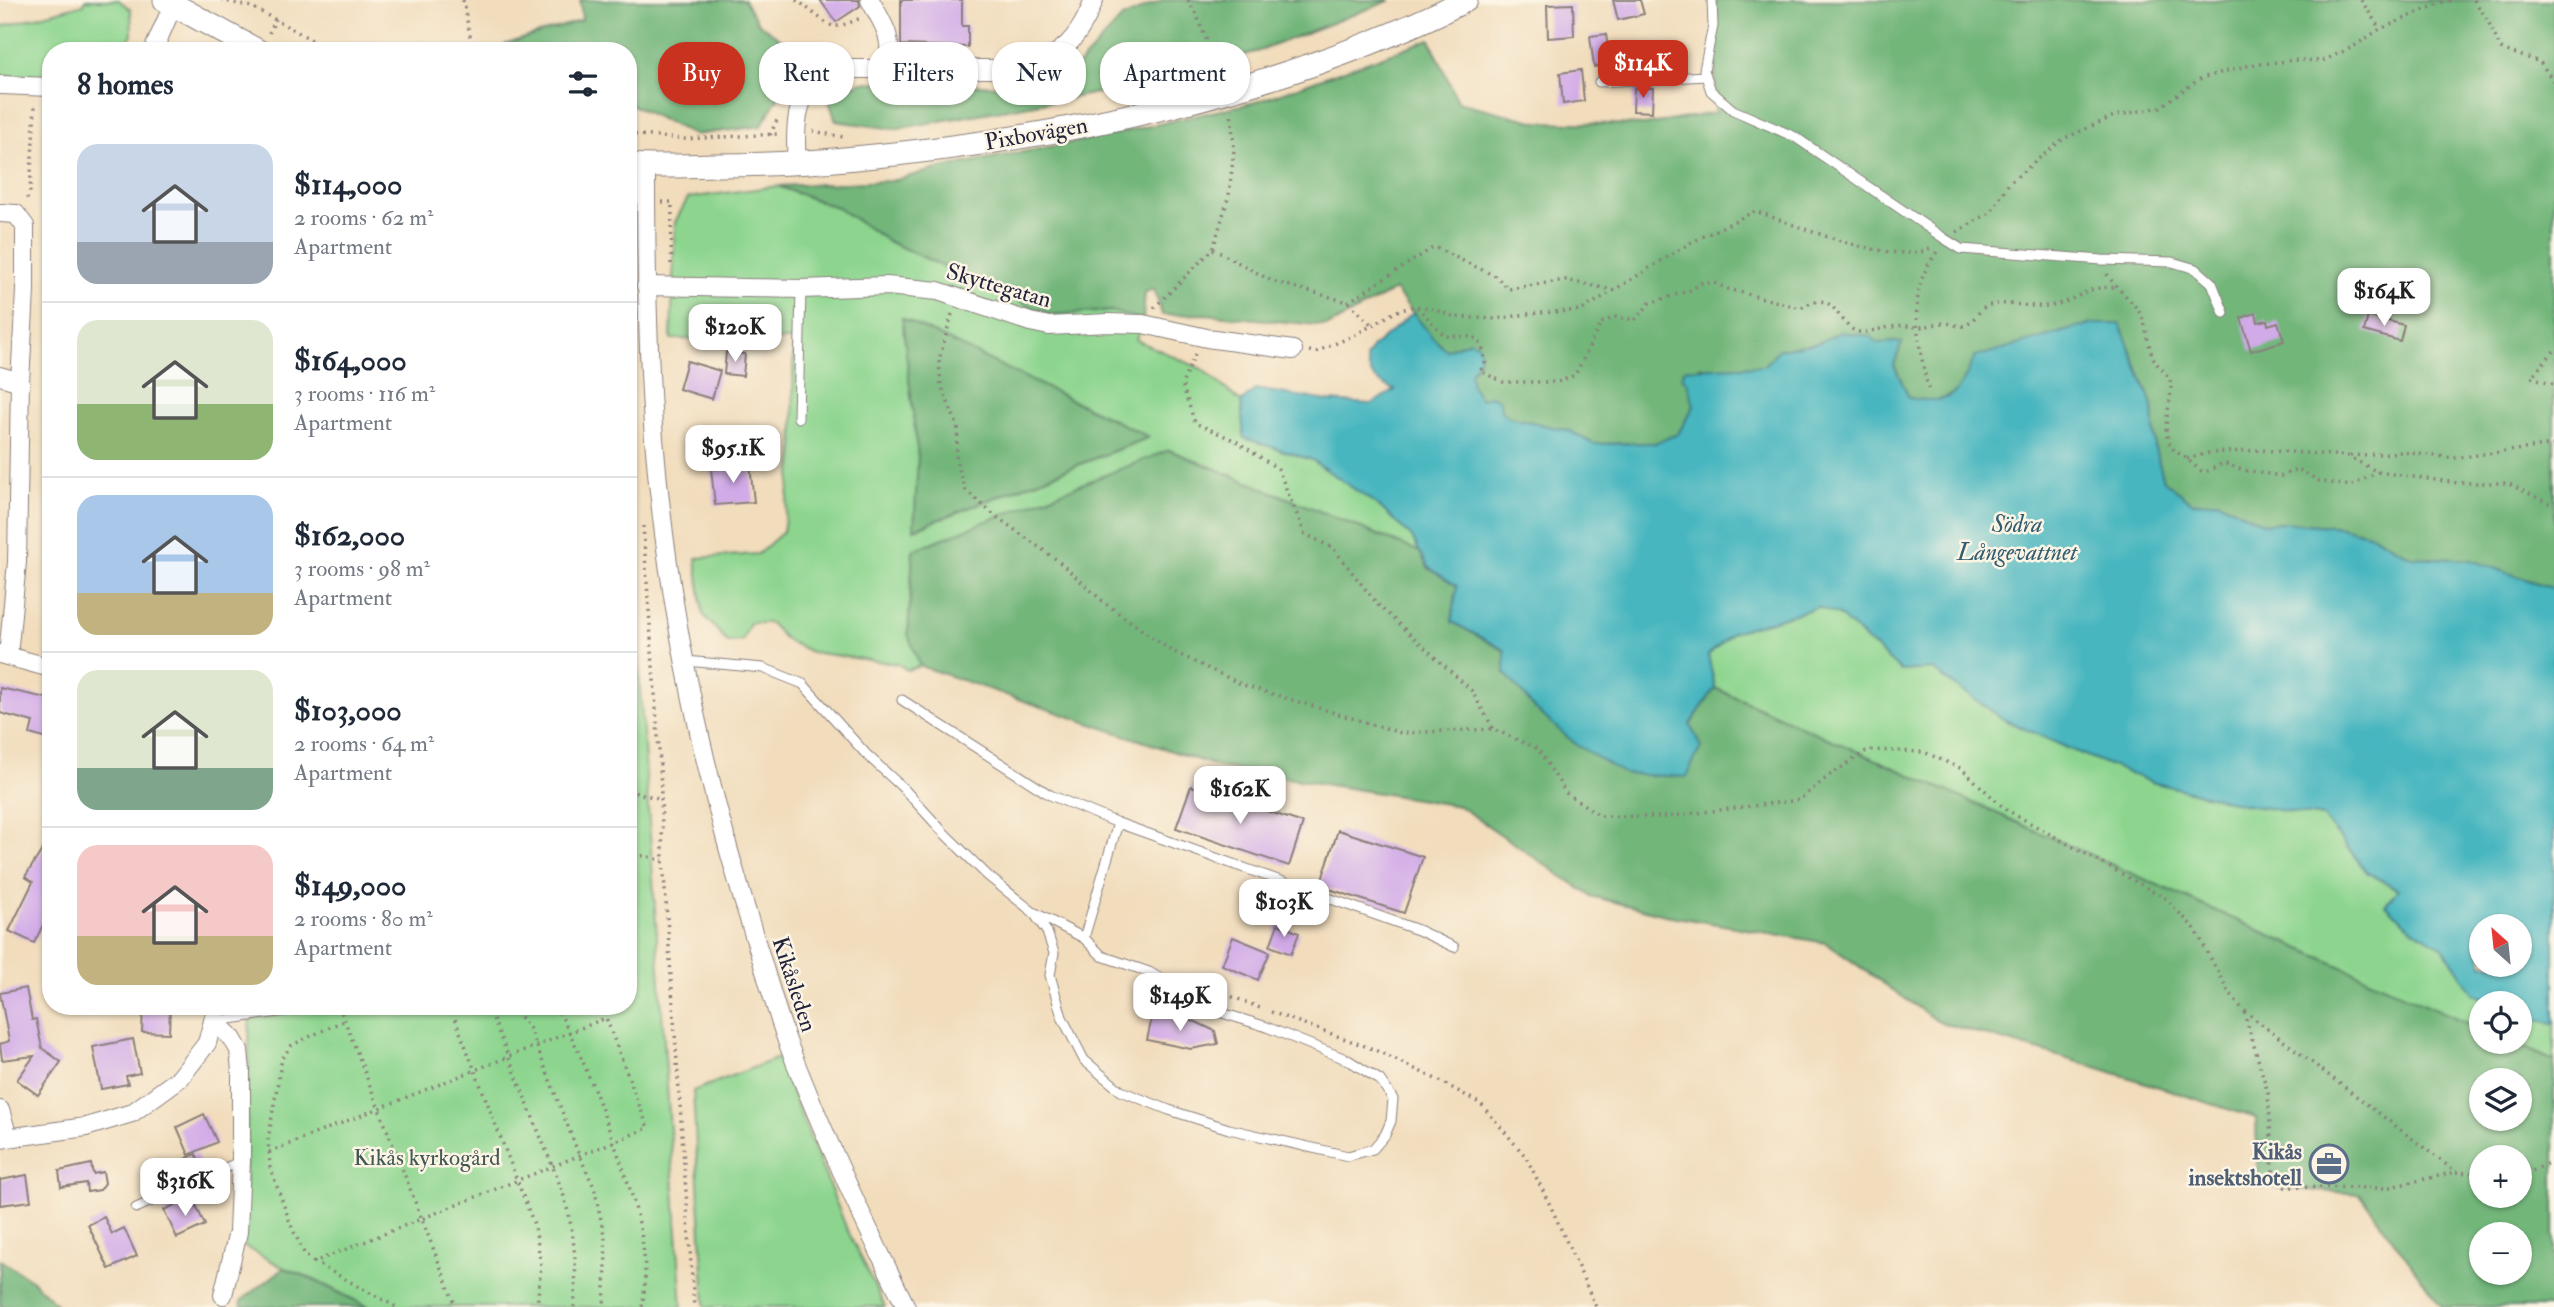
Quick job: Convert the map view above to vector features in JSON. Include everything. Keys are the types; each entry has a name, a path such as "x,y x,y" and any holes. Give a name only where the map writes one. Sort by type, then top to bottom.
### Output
{"street":[{"path":"978,69 1021,69 1045,62 1060,52 1082,30 1094,0"},
{"name":"Pixbovägen","path":"637,166 797,164 936,151 1121,117 1210,97 1293,71 1352,50 1466,0"},
{"path":"156,42 169,3 254,42"},
{"path":"874,6 886,26 890,42"},
{"path":"797,164 794,122 810,85 821,75 837,69 868,68"},
{"path":"0,85 42,87"},
{"name":"Kikåsleden","path":"637,166 654,441 663,520 686,661 714,802 787,1040 867,1229 906,1307"},
{"path":"8,214 25,226 25,291 20,382 17,562 4,655 42,666"},
{"name":"Skyttegatan","path":"646,286 801,289 887,286 938,291 1049,326 1108,323 1154,327 1293,351"},
{"path":"0,376 20,382"},
{"path":"0,1110 4,1138 86,1127 132,1113 180,1078 207,1043 216,1015"},
{"path":"217,1015 239,1050 241,1161 238,1232 223,1296"}],"lane":[{"path":"1712,0 1713,26 1704,70 1711,91 1733,110 1795,137 1961,249 2102,260 2172,262 2196,269 2212,283 2224,313"},
{"path":"1599,82 1706,76"},
{"path":"798,418 801,289"},
{"path":"686,661 763,668 803,684 866,754 904,789 945,834 988,876 1033,912 1084,939 1102,956 1149,972 1219,1012 1264,1026 1348,1060 1380,1080 1393,1099 1391,1121 1385,1135 1373,1149 1348,1156 1229,1129 1121,1091 1084,1060 1062,1017 1050,975 1054,953 1047,932 1033,912"},
{"path":"902,699 1050,795 1118,823 1418,930 1454,947"},
{"path":"1084,939 1118,823"},
{"path":"136,1208 241,1161"}],"path":[{"path":"221,0 252,8 316,42"},
{"path":"463,0 470,42"},
{"path":"796,0 812,9 827,25 836,27 874,6"},
{"path":"1188,0 1207,42"},
{"path":"2361,0 2380,29"},
{"path":"2474,0 2487,19 2501,49 2540,62 2554,82"},
{"path":"263,42 276,19"},
{"path":"8,214 21,213 30,191 35,106"},
{"path":"1154,327 1154,306 1213,249 1229,195 1234,150 1231,111"},
{"path":"637,135 684,139 818,130 853,140"},
{"path":"1928,389 1919,346 1917,310 1923,274 1945,239"},
{"path":"1348,302 1434,247 1495,276 1509,289 1565,280 1614,290"},
{"path":"1213,249 1272,281 1348,302 1372,325"},
{"path":"1416,306 1445,336 1474,337 1482,345 1485,363 1480,371 1503,382 1559,382 1575,375 1601,323 1616,317 1635,320 1650,303 1691,290 1701,283 1714,283 1801,308 1810,303 1830,303 1845,323 1856,331 1943,323 1962,326 1989,305 2045,306 2079,297 2095,288 2115,287 2126,295 2141,316 2155,362 2169,378 2171,387 2166,412 2167,438 2171,448 2198,471 2205,472 2223,463 2242,470 2281,476 2298,469 2319,481 2351,486 2378,472"},
{"path":"958,299 939,360 941,384 958,428 956,460 966,490 993,515 1057,560 1106,604 1170,650 1244,685 1401,733 1493,729 1538,749 1566,793 1601,816 1665,817 1799,800 1868,750 1924,752 1962,769 2005,809 2165,898 2195,929 2227,989 2243,1010 2456,1172"},
{"path":"1207,338 1193,358 1182,384 1195,423 1236,441 1278,469 1305,534 1333,548 1378,605 1471,690 1493,729"},
{"path":"2554,351 2531,377 2554,384"},
{"path":"2187,459 2209,453 2261,450 2347,456 2402,452 2454,458 2554,445"},
{"path":"2347,456 2378,472 2458,484 2507,482 2554,506"},
{"path":"642,513 694,1307"},
{"path":"637,793 662,799"},
{"path":"637,855 663,860"},
{"path":"2243,1010 2268,1093 2273,1172 2285,1187 2386,1188 2456,1172 2469,1173"},
{"path":"344,1015 456,1307"},
{"path":"454,1015 535,1227 541,1265 537,1307"},
{"path":"492,1015 572,1220 576,1287 574,1307"},
{"path":"518,1015 530,1029 594,1187 605,1239 607,1266 604,1307"},
{"path":"561,1015 629,1179 638,1213 643,1255 642,1307"},
{"path":"269,1152 606,1018 648,1128 314,1262"},
{"path":"346,1020 292,1045 282,1058 268,1140 270,1167 304,1255 396,1307"},
{"path":"2532,1171 2554,1160"}],"green space":[{"path":"85,0 119,0 131,10 132,34 128,42 42,42 42,77 0,76 0,27 84,4"},
{"path":"580,0 744,0 758,23 785,42 759,42 759,105 774,105 761,126 694,135 637,107 637,42 512,42 582,20"},
{"path":"1162,0 1391,0 1250,53 1250,42 1100,42 1100,93 1086,95 1086,57 1122,18"},
{"path":"1716,0 2554,0 2554,589 2471,560 2412,557 2372,535 2341,527 2282,522 2264,524 2218,501 2193,503 2164,482 2155,449 2153,407 2120,324 2090,324 1976,357 1959,391 1937,402 1909,398 1894,365 1902,342 1877,343 1840,332 1818,343 1780,349 1764,366 1710,369 1701,366 1688,383 1694,406 1678,434 1655,443 1594,444 1570,431 1509,417 1480,399 1472,386 1470,373 1479,362 1470,341 1446,350 1433,338 1395,290 1328,326 1205,314 1162,315 1154,289 1145,292 1143,320 1111,311 1049,315 890,242 838,208 778,186 891,181 945,167 1250,105 1430,39 1458,102 1537,122 1645,125 1715,113"},
{"path":"862,82 868,82 868,105 978,105 978,85 992,86 992,105 1030,105 895,129 836,121 830,105 854,105 854,85"},
{"path":"778,186 838,208 890,242 1049,315 1112,311 1143,320 1136,340 1202,369 1241,402 1244,438 1312,460 1379,506 1412,537 1420,552 1169,450 908,634 920,666 907,670 898,664 811,652 786,640 770,623 750,623 742,641 727,642 703,614 696,558 758,554 783,532 794,454 793,340 671,339 675,222 688,198","holes":["903,319 1149,437 915,529 918,457"]},
{"path":"902,318 1149,437 914,529 918,457"},
{"path":"1169,450 1420,552 1428,568 1457,586 1452,622 1505,651 1690,725 1715,688 2469,1024 2469,1054 2532,1054 2532,1051 2554,1061 2554,1307 2442,1307 2360,1194 2258,1186 2256,1118 2099,1068 1937,1021 1826,943 1665,915 1591,896 1459,806 1219,767 920,666 908,634 913,550"},
{"path":"1818,607 1839,615 1901,671 1931,669 2005,720 2077,752 2151,782 2247,805 2323,817 2368,873 2398,890 2386,904 2414,930 2443,947 2472,991 2469,991 2469,1024 1715,688 1708,655 1733,632"},
{"name":"Kikås kyrkogård","path":"637,643 682,1307 368,1307 244,1246 250,1015 637,1015"},
{"path":"2532,1019 2554,1023 2554,1061 2532,1051"},
{"path":"778,1058 846,1227 885,1307 705,1307 693,1091"},
{"path":"0,1260 34,1282 59,1307 0,1307"},
{"path":"284,1268 368,1307 242,1307 241,1301"}],"water":[{"name":"Södra Långevattnet","path":"1413,313 1446,350 1470,341 1478,344 1480,356 1470,373 1472,386 1480,399 1491,396 1500,400 1501,411 1509,417 1570,431 1594,444 1655,443 1678,434 1694,406 1688,383 1682,377 1684,369 1764,366 1779,349 1818,343 1840,332 1870,336 1877,343 1902,342 1894,365 1909,398 1936,400 1945,398 1958,389 1975,357 2090,324 2120,324 2153,407 2155,449 2164,481 2193,503 2218,501 2264,524 2282,522 2341,527 2372,535 2412,557 2471,560 2554,589 2554,1023 2532,1019 2532,991 2472,991 2443,947 2414,930 2386,905 2398,889 2368,873 2323,817 2247,805 2151,782 2077,752 2005,720 1931,669 1901,671 1839,615 1818,607 1733,632 1708,655 1715,688 1690,724 1701,747 1686,777 1625,774 1578,746 1535,709 1505,673 1505,650 1452,622 1457,586 1428,567 1412,537 1379,506 1312,460 1244,438 1241,402 1256,389 1328,401 1371,404 1395,390 1373,376 1366,358 1373,347"}],"building":[{"path":"820,0 859,0 860,6 836,22"},
{"path":"901,0 962,0 962,26 968,26 968,42 901,42"},
{"path":"1613,0 1640,0 1644,14 1618,20"},
{"path":"1573,4 1574,36 1548,38 1547,5"},
{"path":"1606,34 1610,65 1594,67 1590,36"},
{"path":"1581,70 1584,101 1563,104 1560,73"},
{"path":"1634,88 1653,88 1652,112 1633,111"},
{"path":"2256,313 2258,322 2267,320 2268,325 2278,322 2284,341 2251,351 2241,318"},
{"path":"2368,316 2404,325 2400,341 2364,331"},
{"path":"726,352 745,354 743,376 724,374"},
{"path":"687,361 720,371 712,399 679,389"},
{"path":"750,465 754,502 715,505 711,469"},
{"path":"0,688 42,697 42,737 30,734 33,722 0,713"},
{"path":"1191,786 1303,823 1289,866 1176,828"},
{"path":"1338,830 1423,857 1404,913 1320,886"},
{"path":"42,850 42,927 34,943 9,931 33,882 25,877"},
{"path":"1278,924 1299,933 1291,954 1270,946"},
{"path":"1233,937 1270,952 1258,980 1222,965"},
{"path":"26,988 32,1020 36,1019 42,1048 61,1062 38,1095 17,1080 34,1056 2,1060 0,1044 9,1041 0,993"},
{"path":"1153,1013 1196,1022 1215,1031 1218,1044 1191,1049 1147,1040"},
{"path":"143,1015 170,1015 169,1033 142,1032"},
{"path":"133,1039 140,1073 126,1076 128,1084 101,1089 93,1047"},
{"path":"204,1114 217,1142 189,1155 177,1127"},
{"path":"196,1154 202,1167 158,1178 156,1173"},
{"path":"91,1164 93,1174 103,1172 105,1183 100,1190 87,1192 86,1183 61,1187 59,1171"},
{"path":"27,1175 31,1201 0,1205 0,1180"},
{"path":"192,1197 205,1225 177,1238 164,1210"},
{"path":"104,1217 112,1234 124,1228 137,1256 109,1269 88,1225"}],"place":[{"name":"Kikås insektshotell","path":"2329,1164"}]}
